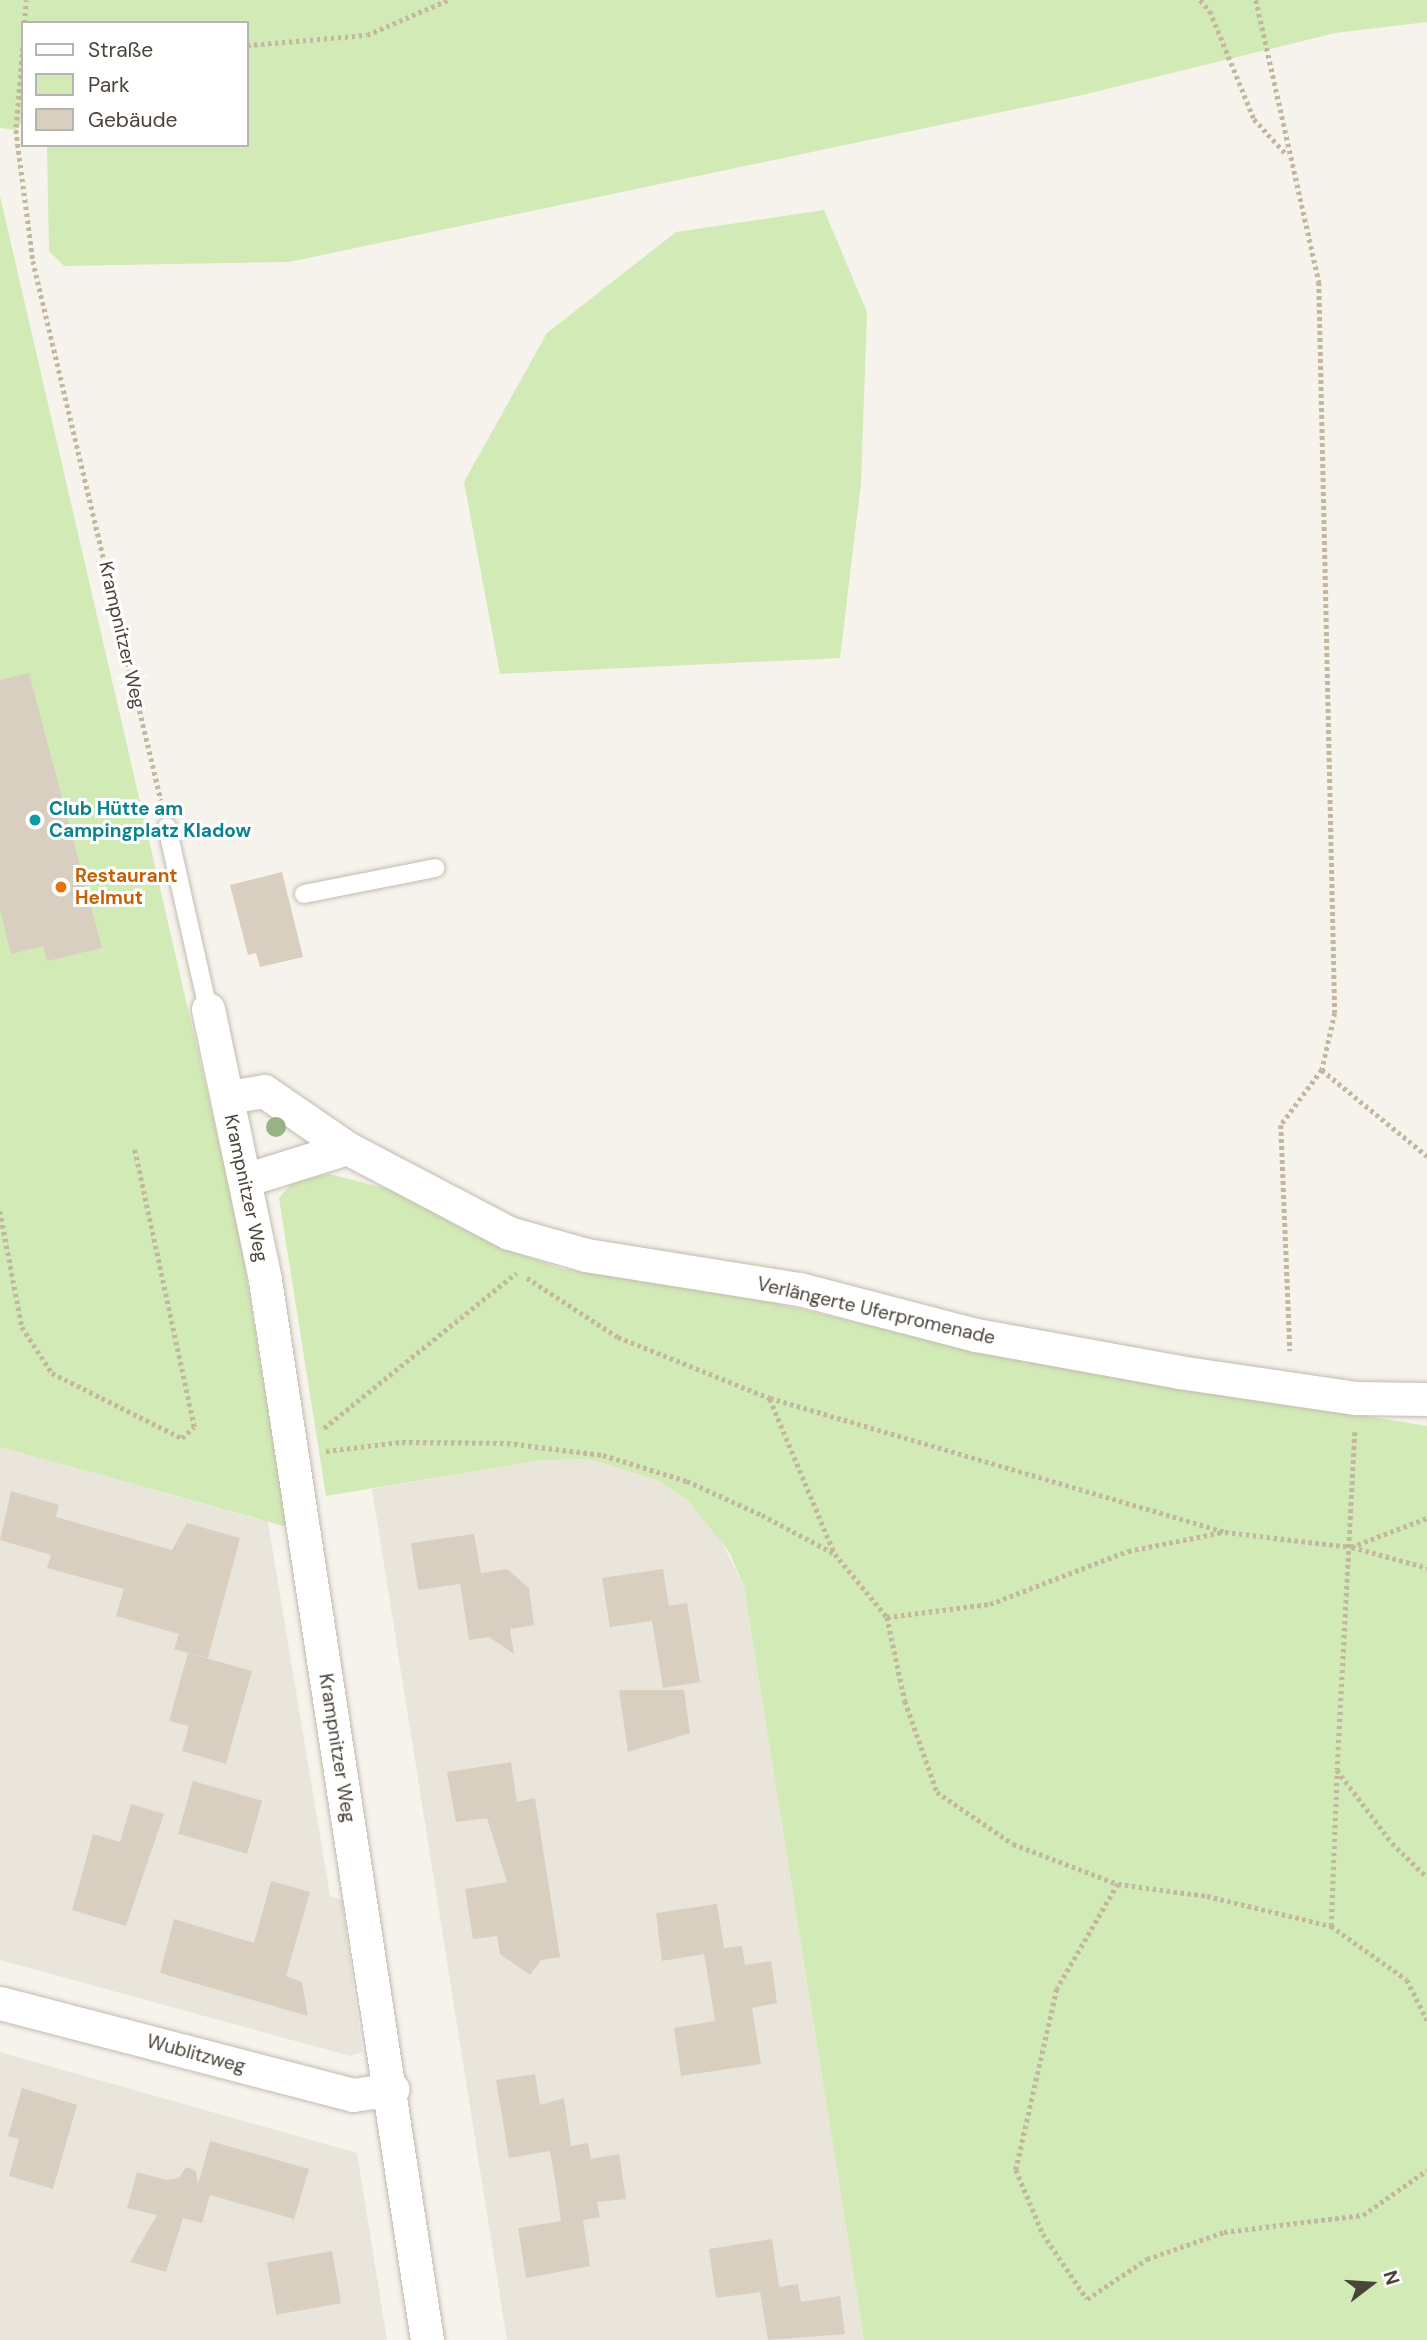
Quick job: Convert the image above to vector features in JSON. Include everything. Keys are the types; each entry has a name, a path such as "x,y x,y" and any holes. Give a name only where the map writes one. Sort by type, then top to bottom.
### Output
{"street":[{"name":"Krampnitzer Weg","path":"208,1009 245,1180 291,1455 393,2089 427,2340"},
{"name":"Verlängerte Uferpromenade","path":"227,1097 264,1091 347,1148 509,1233 586,1255 799,1289 976,1335 1291,1390 1356,1398 1427,1399"},
{"path":"245,1180 347,1148"},
{"name":"Wublitzweg","path":"0,2003 353,2095 393,2089"}],"lane":[{"name":"Krampnitzer Weg","path":"167,827 208,1009"},
{"path":"304,894 435,868"}],"path":[{"path":"24,21 26,0"},
{"path":"248,45 367,35 448,0"},
{"path":"1200,0 1210,10 1254,119 1287,156"},
{"path":"1256,0 1287,156 1319,282 1335,1013 1322,1070 1281,1125 1291,1390"},
{"name":"Krampnitzer Weg","path":"21,92 16,130 33,261 167,827"},
{"path":"1322,1070 1427,1156"},
{"path":"0,1211 22,1327 52,1373 182,1438 194,1427 134,1147"},
{"path":"507,1265 618,1337 769,1398 1225,1532 1352,1547 1427,1568"},
{"path":"291,1455 517,1272"},
{"path":"769,1398 835,1554 887,1617 905,1701 937,1792 1013,1844 1118,1884 1207,1896 1331,1926 1407,1980 1427,2020"},
{"path":"1331,1926 1337,1770 1352,1547 1356,1398"},
{"path":"291,1455 402,1442 507,1443 603,1455 687,1481 835,1554"},
{"path":"1352,1547 1427,1518"},
{"path":"887,1617 990,1604 1128,1551 1225,1532"},
{"path":"1337,1770 1392,1843 1427,1877"},
{"path":"1118,1884 1057,1989 1016,2170 1043,2234 1087,2299 1147,2259 1224,2232 1363,2215 1427,2170"}],"shaded area":[{"path":"0,1447 268,1522 330,1896 342,1900 362,2052 350,2056 0,1960"},
{"path":"589,1459 657,1480 688,1500 717,1533 744,1586 864,2340 507,2340 372,1489 544,1460"},
{"path":"0,2052 357,2153 387,2340 0,2340"}],"green space":[{"path":"0,0 1427,0 1427,22 1335,33 1078,96 289,262 64,266 49,251 47,147 248,147 248,21 21,21 21,123 16,130 0,128"},
{"path":"0,196 239,1230 287,1527 0,1447"},
{"path":"824,210 867,312 861,483 840,658 500,674 464,482 547,333 676,232"},
{"path":"329,1174 400,1192 505,1249 563,1269 754,1298 979,1352 1427,1426 1427,2340 864,2340 744,1586 729,1552 688,1500 657,1480 589,1459 544,1460 326,1496 279,1198 292,1183"}],"building":[{"name":"Club Hütte am Campingplatz Kladow","path":"29,673 102,948 47,961 43,946 11,954 0,910 0,680"},
{"path":"282,872 303,957 260,967 256,953 248,955 230,885"},
{"path":"11,1491 59,1505 56,1517 172,1550 187,1523 240,1538 208,1658 174,1649 179,1634 116,1616 124,1589 47,1568 51,1555 0,1540"},
{"path":"474,1534 481,1573 507,1569 529,1588 534,1625 510,1629 514,1654 489,1637 469,1640 460,1584 418,1590 411,1543"},
{"path":"663,1569 669,1606 687,1603 700,1682 663,1688 652,1621 610,1627 602,1578"},
{"path":"188,1653 252,1671 226,1764 182,1751 189,1726 169,1721"},
{"path":"619,1690 684,1690 690,1733 628,1752"},
{"path":"511,1762 517,1802 535,1798 560,1957 541,1960 530,1975 500,1954 497,1936 473,1939 465,1889 507,1882 487,1818 456,1822 447,1772"},
{"path":"193,1781 262,1801 247,1854 178,1834"},
{"path":"131,1804 164,1814 126,1926 72,1910 93,1834 120,1842"},
{"path":"271,1881 310,1892 286,1976 302,1982 308,2016 160,1973 174,1919 254,1943"},
{"path":"717,1904 724,1948 742,1946 745,1965 771,1961 777,2003 752,2008 761,2064 681,2076 674,2028 715,2021 704,1954 662,1961 656,1913"},
{"path":"535,2074 540,2105 564,2098 571,2146 588,2143 591,2159 619,2154 626,2199 597,2202 600,2217 583,2220 590,2266 526,2278 518,2228 561,2221 556,2186 550,2151 509,2158 496,2080"},
{"path":"22,2088 77,2105 53,2189 9,2176 19,2139 8,2136"},
{"path":"210,2141 309,2169 294,2219 210,2195 202,2223 183,2218 166,2272 130,2262 157,2215 127,2208 137,2172 166,2180 179,2178 186,2167 196,2171 198,2184"},
{"path":"772,2239 779,2287 798,2284 801,2302 840,2296 845,2334 768,2340 760,2292 716,2298 709,2249"},
{"path":"332,2251 341,2303 276,2315 267,2262"}],"place":[{"name":"Club Hütte am Campingplatz Kladow","path":"35,820"},
{"name":"Restaurant Helmut","path":"61,887"}]}
